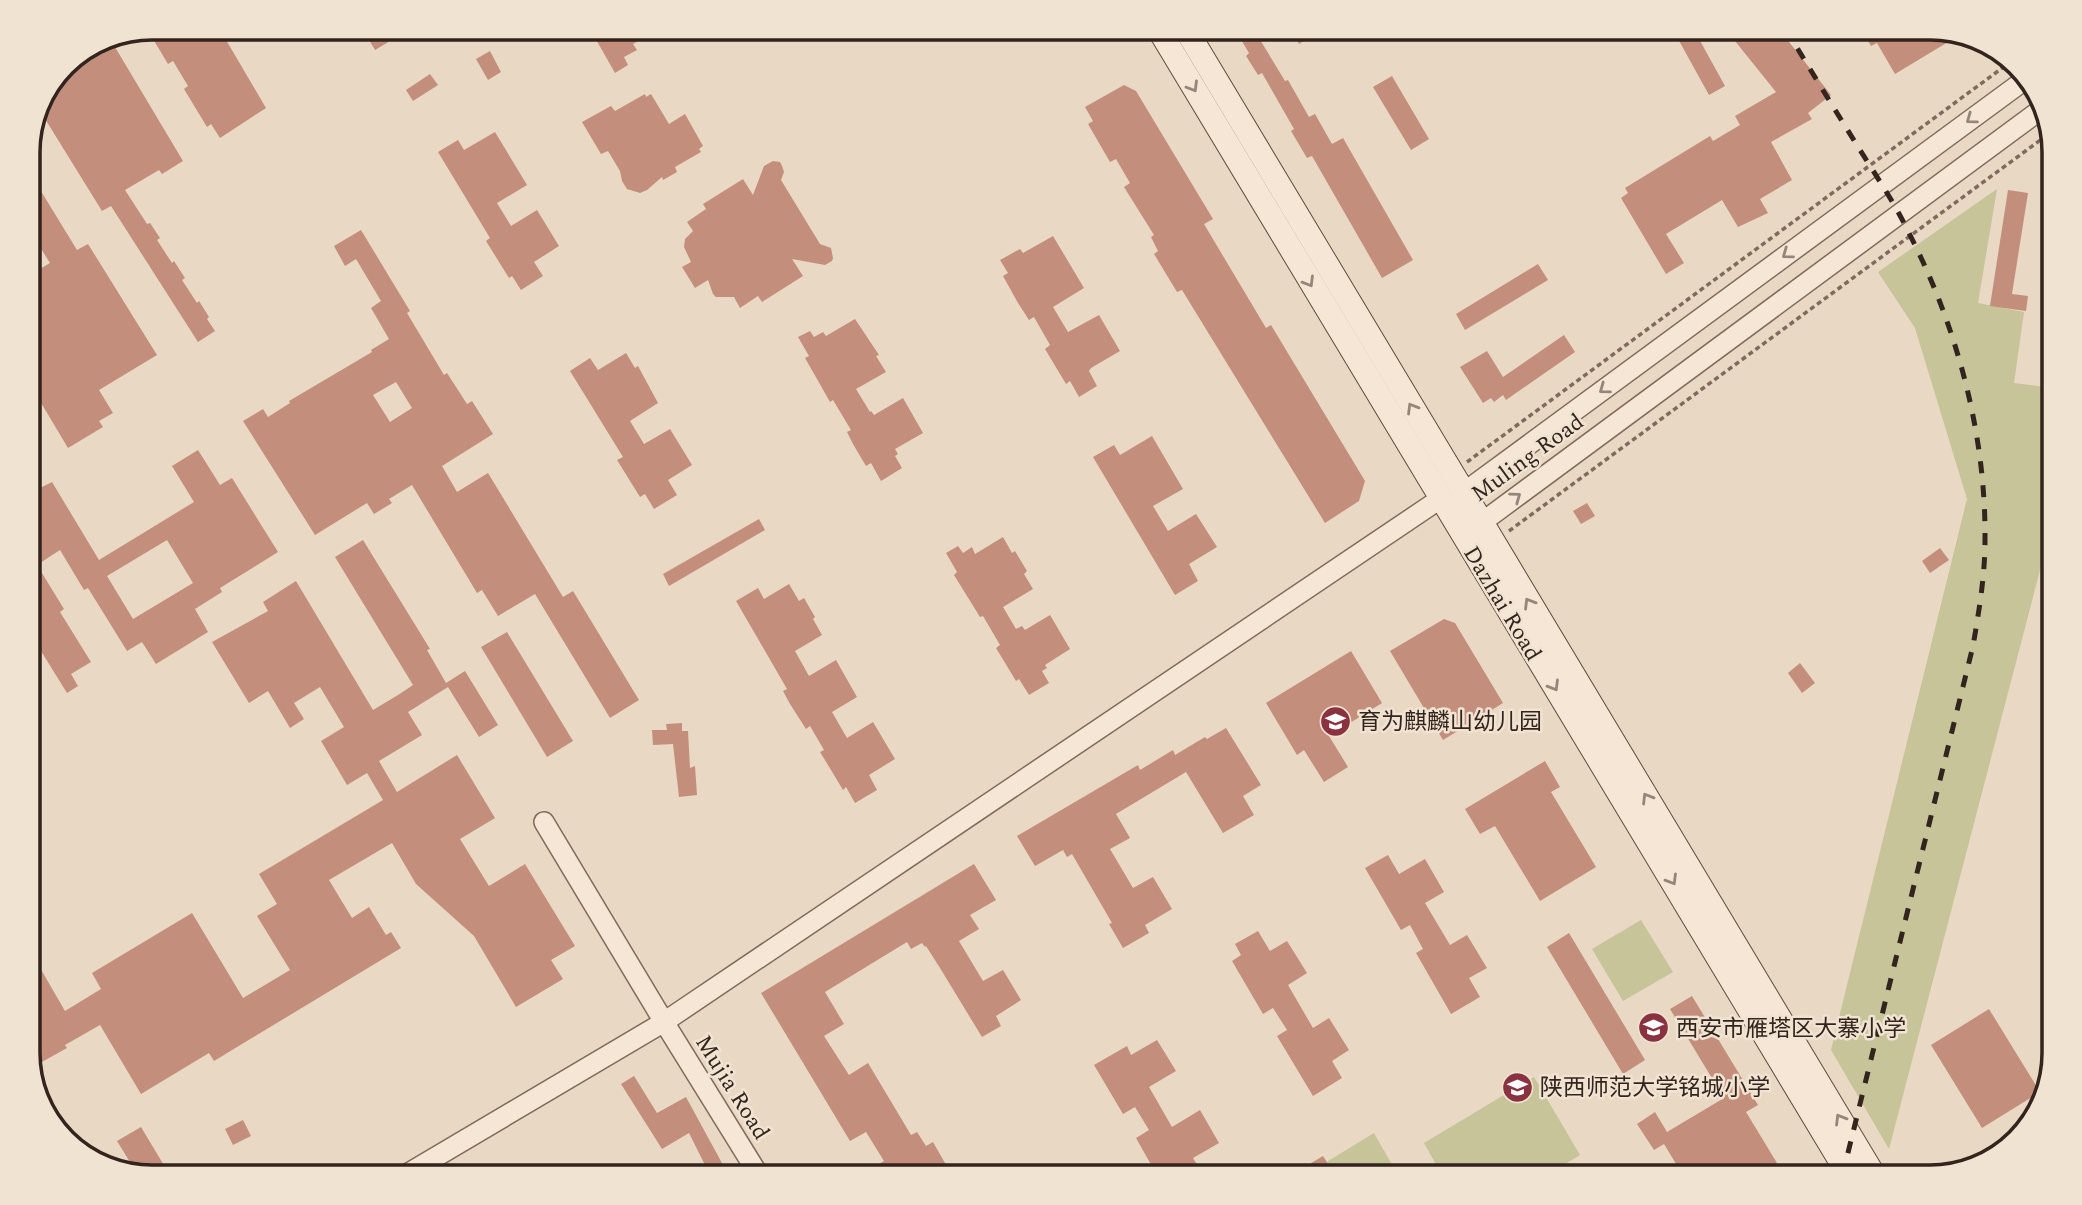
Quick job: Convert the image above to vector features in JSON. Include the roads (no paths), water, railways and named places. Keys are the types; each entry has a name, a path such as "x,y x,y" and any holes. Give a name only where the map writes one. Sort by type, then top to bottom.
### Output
{"main road":[{"name":"Dazhai Road","path":"1164,40 1843,1165"},
{"name":"Dazhai Road","path":"1192,40 1868,1165"}],"street":[{"name":"Muling Road","path":"2019,84 1457,483 1454,522 1481,523 2035,114"},
{"path":"421,1165 664,1022 1440,499"},
{"name":"Mujia Road","path":"544,822 753,1165"}],"railway":[{"path":"1792,40 1892,201 1926,269 1954,343 1965,382 1974,421 1984,500 1984,567 1973,646 1845,1165"}],"place":[{"name":"育为麒麟山幼儿园","path":"1335,721"},
{"name":"西安市雁塔区大寨小学","path":"1653,1028"},
{"name":"陕西师范大学铭城小学","path":"1517,1087"}]}
